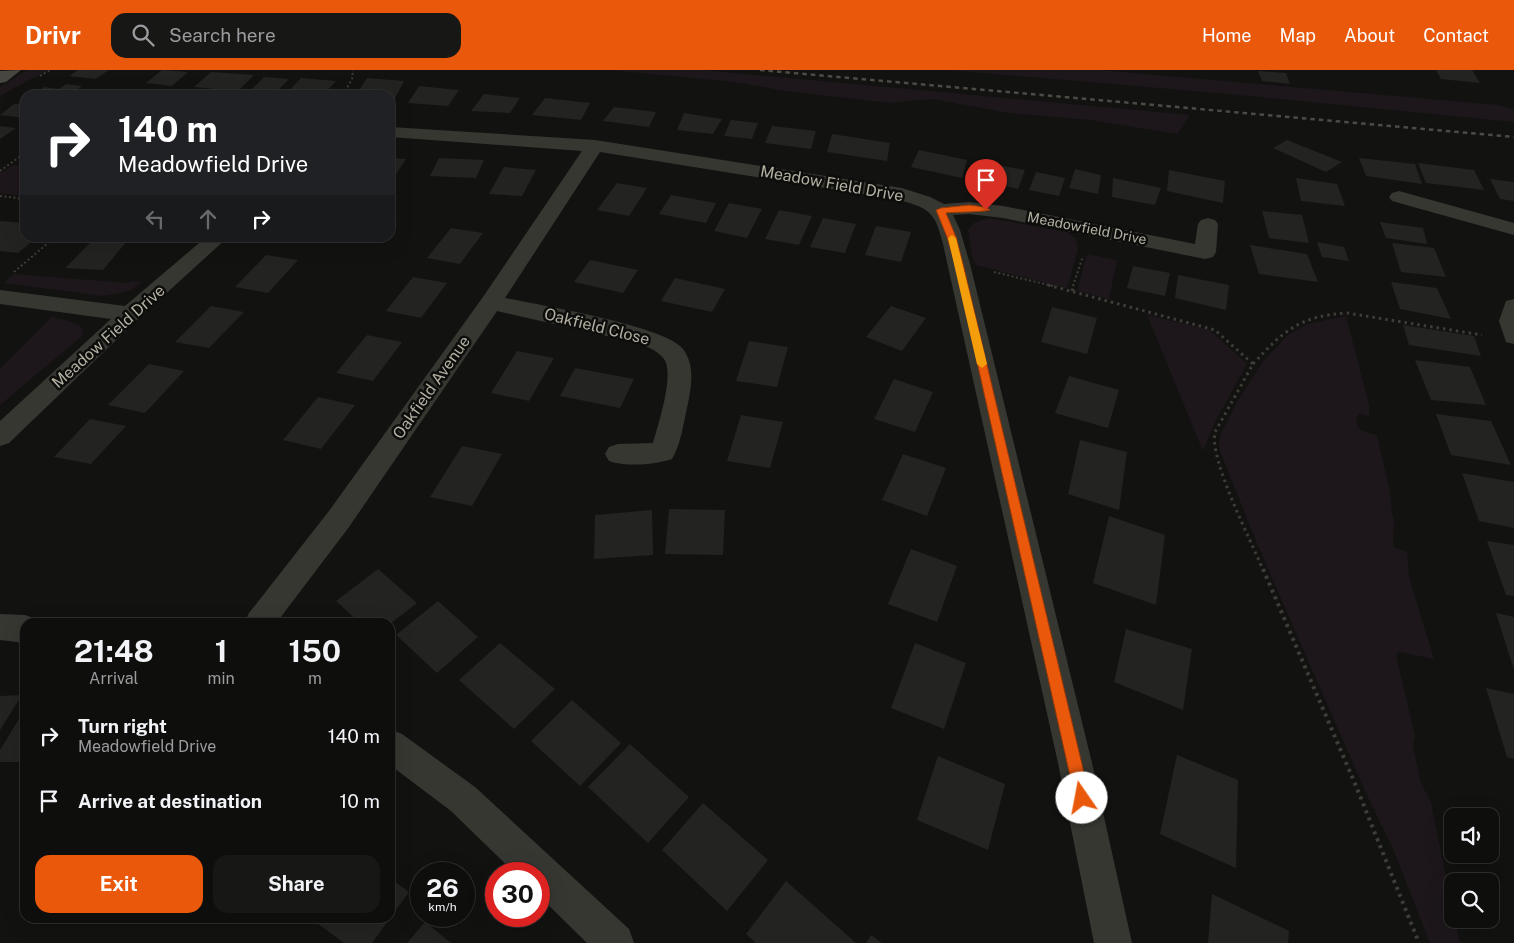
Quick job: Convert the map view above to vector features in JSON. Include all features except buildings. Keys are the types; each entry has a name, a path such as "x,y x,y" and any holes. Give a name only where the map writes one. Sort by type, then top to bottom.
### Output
{"street":[{"path":"0,78 13,70"},
{"name":"Meadow Field Drive","path":"395,132 595,146 894,192 921,200 941,210"},
{"name":"Oakfield Avenue","path":"263,618 339,519 491,302 595,146"},
{"path":"1398,197 1514,229"},
{"name":"Meadowfield Drive","path":"941,210 969,208 1004,212 1206,252 1208,224"},
{"path":"941,210 952,237 959,264 1075,763 1113,943"},
{"name":"Meadow Field Drive","path":"0,436 130,314 212,242"},
{"path":"0,297 130,314"},
{"name":"Oakfield Close","path":"491,302 642,336 663,344 673,353 679,362 676,400 663,452 618,454"},
{"path":"1514,306 1510,321 1514,336"},
{"path":"0,627 20,629"},
{"path":"395,748 463,800 615,943"}],"path":[{"path":"346,90 352,79 353,70"},
{"path":"0,171 20,157"},
{"path":"0,196 20,198"},
{"path":"1072,291 1092,229"},
{"path":"14,272 49,242"},
{"path":"959,264 1072,291 1215,330 1253,364"},
{"path":"1419,943 1356,786 1220,469 1213,442 1215,432 1253,364 1276,338 1305,319 1334,313 1347,313 1484,336"}],"shaded area":[{"path":"27,70 48,70 0,96 0,87"},
{"path":"610,70 702,70 1190,115 1177,134 1090,120 1009,113 932,99 889,103 786,91 734,82"},
{"path":"949,70 1100,70 1498,105 1514,109 1514,122 1229,94"},
{"path":"13,165 20,166 20,195 0,193 0,173"},
{"path":"989,218 1067,232 1076,239 1078,249 1068,286 1065,288 976,265 972,256 968,230 974,223"},
{"path":"1087,254 1117,260 1109,299 1077,291"},
{"path":"14,274 128,283 130,281 142,282 130,291 103,296 3,283"},
{"path":"1147,315 1210,330 1247,364 1215,422 1203,451"},
{"path":"1346,316 1369,404 1369,416 1359,414 1357,419 1358,427 1377,435 1394,519 1393,547 1407,552 1409,577 1434,659 1399,652 1396,655 1415,736 1413,746 1421,783 1431,802 1445,873 1444,928 1457,928 1460,943 1430,943 1393,849 1366,793 1258,546 1220,451 1221,433 1237,402 1264,360 1288,335 1307,324"},
{"path":"52,317 80,326 83,329 82,336 0,405 0,369"}],"railway":[{"path":"760,70 1514,137"}],"slow traffic":[{"path":"952,238 982,364"}],"route":[{"path":"986,210 969,208 941,210 952,237 959,264 1082,798"}]}
